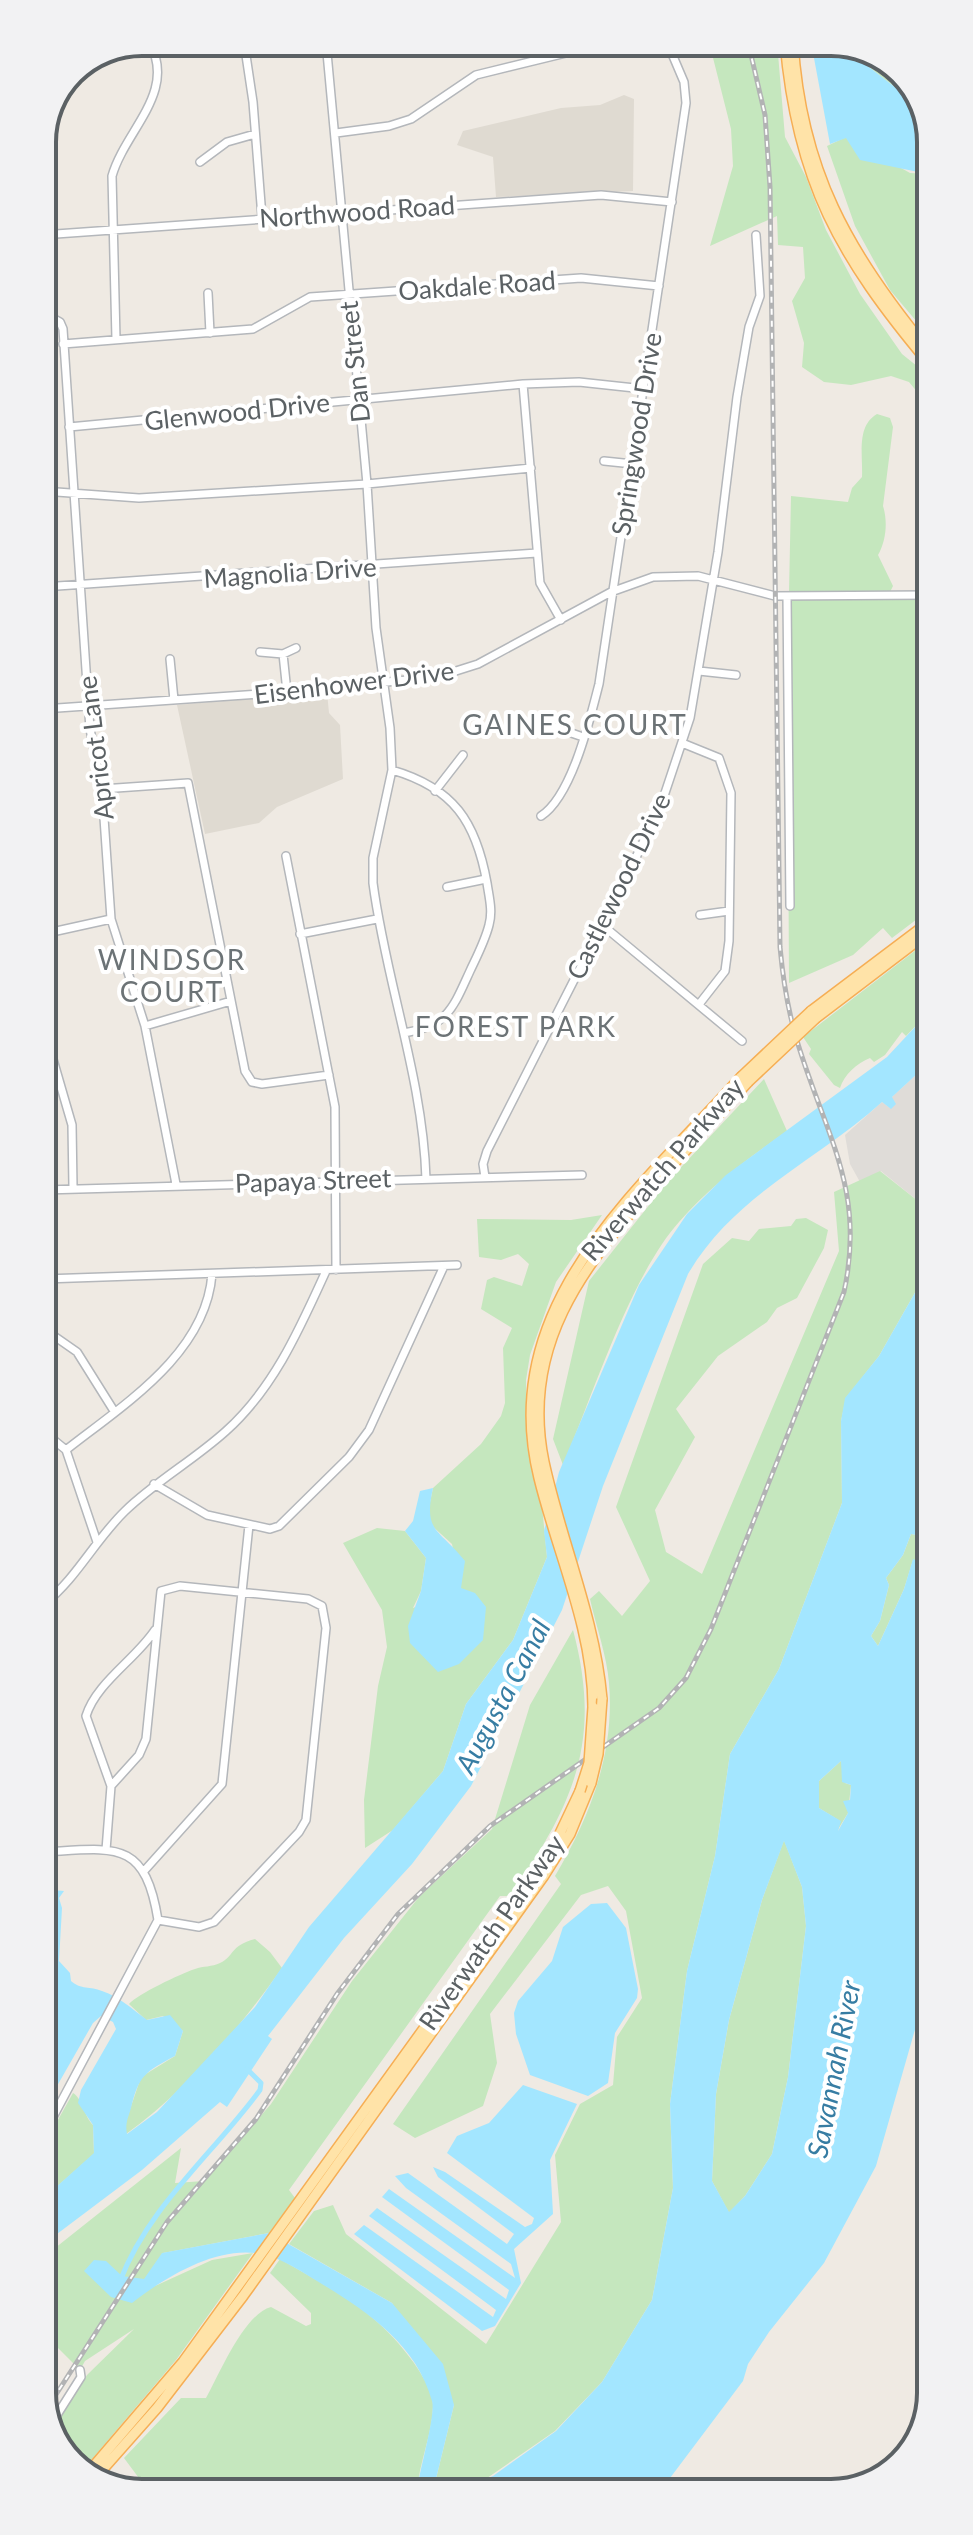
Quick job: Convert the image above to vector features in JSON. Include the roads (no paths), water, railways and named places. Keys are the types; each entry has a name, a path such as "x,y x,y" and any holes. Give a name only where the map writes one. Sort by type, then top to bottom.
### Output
{"main road":[{"path":"787,56 797,127 812,183 862,279 917,348"},
{"path":"795,56 805,134 833,210 865,268 917,336"},
{"name":"Riverwatch Parkway","path":"103,2469 157,2408 243,2296 293,2218 537,1872 554,1846 580,1791 589,1763 593,1684 538,1476 531,1432 533,1387 542,1339 557,1299 597,1238 744,1080 814,1014 917,932"},
{"name":"Riverwatch Parkway","path":"814,1014 917,941"},
{"name":"Riverwatch Parkway","path":"95,2464 173,2373 293,2218 557,1857 581,1813 598,1754 602,1699 589,1628 544,1462 540,1434 542,1379 553,1332 571,1290 611,1234 744,1080"}],"street":[{"path":"116,339 114,231 110,199 118,157 155,97 159,66 155,56"},
{"path":"246,56 262,217"},
{"name":"Dan Street","path":"328,56 374,566 376,628 392,770 373,858 377,919 404,1033 425,1150 426,1179"},
{"path":"336,133 389,126 411,119 476,75 554,56"},
{"name":"Springwood Drive","path":"541,816 552,809 558,799 583,737 599,684 686,103 684,82 673,56"},
{"path":"200,162 227,142 255,134"},
{"name":"Northwood Road","path":"56,234 601,195 672,202"},
{"name":"Castlewood Drive","path":"485,1177 483,1164 487,1151 662,802 682,743 699,671 708,596 714,580 749,327 760,296 756,235"},
{"name":"Oakdale Road","path":"63,344 253,329 310,297 581,278 659,286"},
{"path":"208,293 210,333"},
{"name":"Apricot Lane","path":"56,320 60,322 63,344 90,729 102,789 111,919 145,1026 176,1184"},
{"name":"Glenwood Drive","path":"69,427 303,408 359,398 523,384 579,382 644,389"},
{"path":"523,384 540,583 561,620"},
{"path":"604,461 633,464"},
{"path":"56,491 139,498 367,484 531,468"},
{"name":"Magnolia Drive","path":"56,586 537,553"},
{"name":"Eisenhower Drive","path":"56,708 287,692 457,672 611,592 653,577 698,576 755,593 787,596 917,595"},
{"path":"787,596 790,906"},
{"path":"260,652 283,654 296,648"},
{"path":"283,654 287,692"},
{"path":"170,659 174,700"},
{"path":"699,671 736,675"},
{"path":"528,725 554,727 583,737"},
{"path":"682,743 719,758 731,793 725,971 700,1003"},
{"path":"435,791 463,755"},
{"path":"392,770 415,777 435,791 452,804 474,830 486,879 490,924 455,1002 439,1023 404,1033"},
{"path":"102,789 188,783 245,1071 252,1082 262,1084 329,1075"},
{"path":"286,856 335,1107 336,1270"},
{"path":"447,887 486,879"},
{"path":"700,915 729,911"},
{"path":"56,931 111,919"},
{"path":"300,934 377,919"},
{"path":"601,924 700,1003 742,1041"},
{"path":"145,1026 231,1001"},
{"path":"56,1070 72,1125 73,1187"},
{"name":"Papaya Street","path":"56,1189 336,1179 582,1175"},
{"path":"56,1279 457,1265"},
{"path":"154,1484 207,1515 270,1529 279,1526 349,1457 369,1430 444,1266"},
{"path":"56,1594 66,1586 97,1542 154,1484 226,1432 249,1406 289,1351 326,1271"},
{"path":"66,1450 159,1373 183,1345 208,1303 212,1274"},
{"path":"56,1337 77,1352 114,1411"},
{"path":"56,1442 66,1450 97,1542"},
{"path":"144,1871 222,1784 249,1525"},
{"path":"111,1786 139,1755 146,1739 161,1591 171,1586 308,1599 322,1606 326,1628 306,1820 299,1832 214,1922 199,1927 158,1920"},
{"path":"106,1850 111,1786 86,1716 94,1699 144,1647 157,1627"},
{"path":"56,1852 106,1850 126,1856 144,1871 152,1884 158,1920 56,2112"},
{"path":"59,2412 81,2377 80,2370"}],"water":[{"path":"814,56 837,56 864,63 900,91 914,120 917,172 860,160 846,138 830,144"},
{"name":"Augusta Canal","path":"917,1025 917,1074 892,1097 896,1104 891,1109 882,1102 753,1200 707,1246 688,1274 603,1486 562,1610 471,1786 412,1864 344,1938 268,2036 272,2039 227,2107 220,2102 142,2170 56,2235 56,2187 94,2153 93,2125 78,2103 81,2090 116,2029 113,2022 101,2016 93,2023 56,2088 56,1890 64,1891 59,1898 62,1908 59,1961 70,1973 71,1981 115,1997 147,2020 170,2015 183,2031 175,2056 150,2071 141,2081 128,2118 127,2134 157,2112 255,2007 309,1927 443,1771 466,1704 513,1640 547,1557 544,1531 559,1472 639,1285 687,1214 726,1175 887,1057"},
{"name":"Savannah River","path":"917,1289 917,1535 911,1534 903,1555 886,1578 889,1585 880,1621 871,1636 878,1646 904,1589 913,1559 917,1561 917,2022 876,2166 824,2263 769,2332 748,2364 743,2381 669,2479 486,2479 556,2431 602,2382 652,2300 673,2188 670,2104 687,1971 715,1856 730,1754 779,1669 842,1503 841,1421 845,1398 879,1356","holes":["841,1761 842,1782 851,1785 850,1800 843,1801 848,1813 838,1831 841,1821 819,1808 819,1781","784,1841 802,1887 806,1926 788,2077 772,2154 745,2196 729,2212 712,2181 716,2094 729,2020 762,1900"]},
{"path":"433,1488 430,1503 432,1522 465,1561 461,1588 475,1593 486,1607 483,1640 459,1664 438,1672 410,1643 408,1626 421,1591 426,1558 405,1531 413,1521 420,1491"},
{"path":"607,1903 626,1928 638,1989 637,1998 615,2033 608,2083 588,2096 530,2075 516,2034 514,2013 518,2001 552,1961 563,1927 591,1904"},
{"path":"523,2085 577,2104 550,2160 553,2214 514,2249 521,2283 495,2326 482,2331 354,2234 364,2225 493,2317 496,2310 369,2216 377,2208 506,2299 509,2290 382,2197 389,2189 515,2278 511,2264 406,2188 395,2176 408,2173 507,2244 514,2234 438,2177 433,2167 525,2227 532,2224 534,2218 447,2153 457,2136 489,2123"},
{"path":"269,2233 392,2303 443,2364 454,2405 436,2479 420,2479 433,2408 424,2380 401,2345 370,2316 288,2264 255,2253 223,2255 206,2260 174,2275 132,2303 111,2297 84,2271 94,2260 106,2261 122,2276 144,2279 162,2253"}],"waterway":[{"path":"120,2281 132,2254 165,2204 260,2090 261,2083 247,2069"}],"railway":[{"path":"56,2394 167,2222 256,2119 337,1994 398,1914 490,1826 659,1708 686,1678 711,1629 844,1292 850,1223 846,1193 831,1136 794,1032 780,947 770,187 765,115 751,56"}],"district":[{"name":"GAINES COURT","path":"575,724"},
{"name":"WINDSOR COURT","path":"172,975"},
{"name":"FOREST PARK","path":"516,1026"}]}
